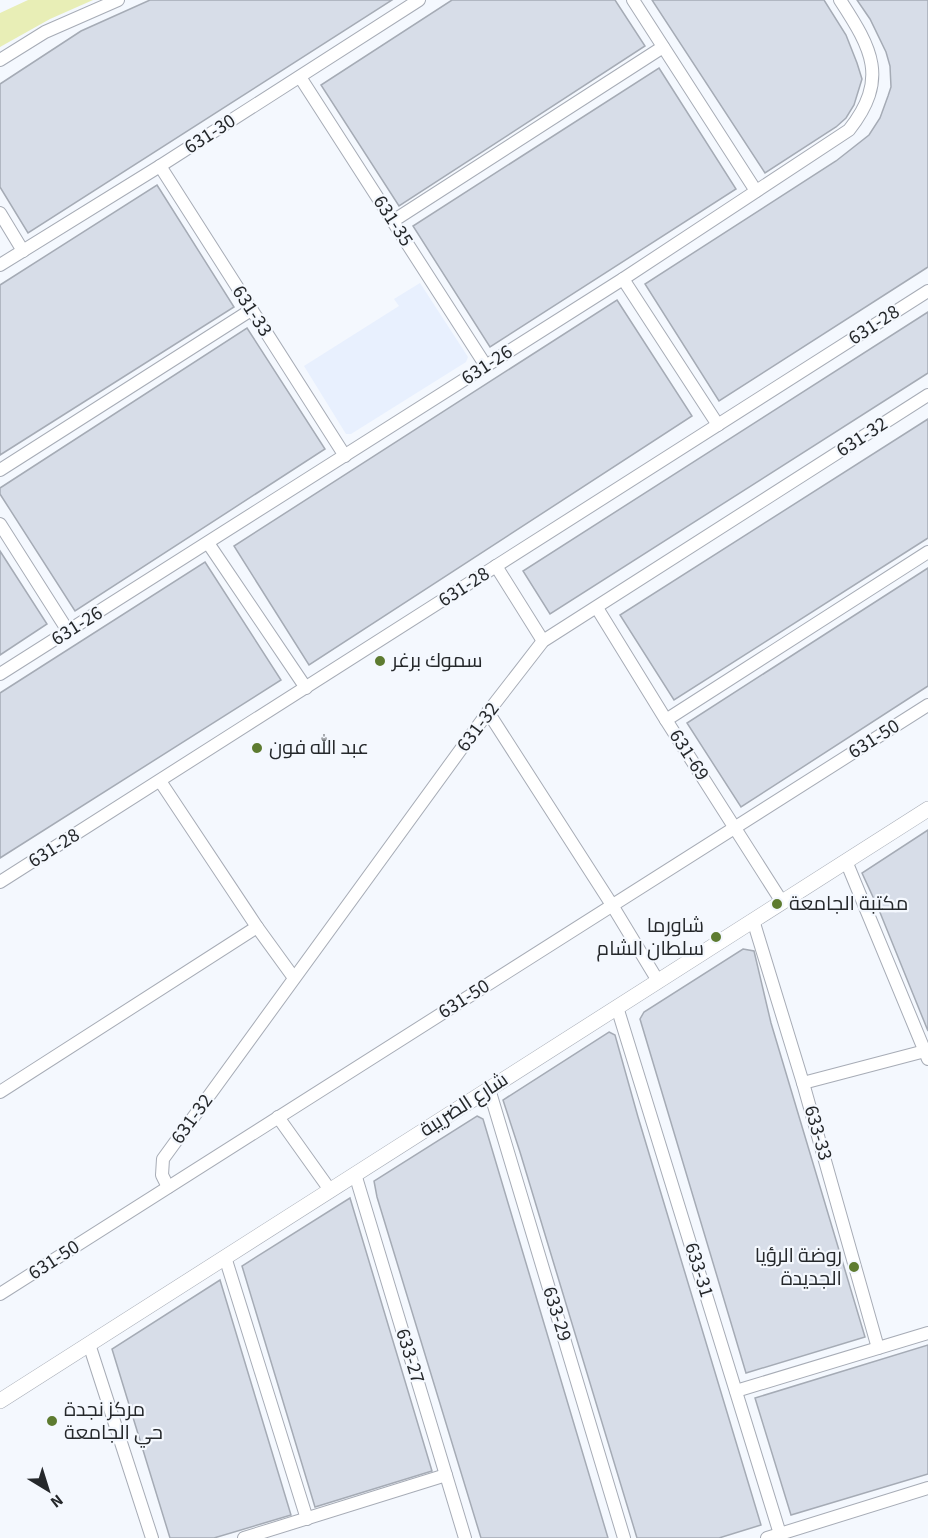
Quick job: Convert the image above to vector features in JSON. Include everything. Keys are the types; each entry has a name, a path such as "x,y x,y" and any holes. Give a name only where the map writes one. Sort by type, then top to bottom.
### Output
{"street":[{"path":"0,60 45,32 118,0"},
{"name":"631-30","path":"0,266 419,0"},
{"path":"633,0 756,191"},
{"name":"631-26","path":"0,674 623,279 849,130 869,101 873,79 868,51 856,25 840,0"},
{"path":"393,221 663,47"},
{"name":"631-35","path":"300,77 486,366"},
{"name":"631-33","path":"160,166 345,456"},
{"path":"0,213 23,251"},
{"path":"623,279 718,425"},
{"name":"631-28","path":"0,882 928,291"},
{"path":"0,470 251,310"},
{"name":"631-32","path":"168,1187 162,1175 163,1159 488,712 543,641 928,395"},
{"path":"0,525 68,631"},
{"path":"208,543 306,688"},
{"path":"666,720 928,552"},
{"path":"496,566 543,641"},
{"name":"631-69","path":"597,608 782,902"},
{"name":"631-50","path":"0,1294 928,705"},
{"path":"488,712 658,981"},
{"path":"160,781 257,927 294,978"},
{"name":"شارع الضريبة","path":"0,1401 928,809"},
{"path":"803,1083 927,1055 846,861"},
{"name":"633-33","path":"753,920 803,1083 878,1348"},
{"path":"0,1092 257,927"},
{"name":"633-31","path":"617,1007 780,1534"},
{"name":"633-29","path":"489,1089 624,1538"},
{"path":"278,1117 330,1190"},
{"name":"633-27","path":"356,1174 465,1538"},
{"path":"225,1257 307,1518"},
{"path":"736,1391 928,1333"},
{"path":"89,1344 152,1538"},
{"path":"244,1538 446,1475"},
{"path":"767,1538 928,1488"}],"shaded area":[{"path":"420,283 468,357 466,362 351,434 346,434 304,366 399,306 394,299"}],"green space":[{"path":"28,0 93,0 50,19 0,47 0,13"}],"building":[{"path":"150,0 392,0 28,233 0,187 0,84 81,31"},
{"path":"452,0 615,0 645,46 399,206 321,85"},
{"path":"652,0 824,0 846,35 862,79 854,105 846,118 836,127 765,173"},
{"path":"857,0 928,0 928,267 719,401 645,284 836,161 869,135 880,118 891,87 890,66 886,52 870,19"},
{"path":"659,68 736,189 490,347 413,226"},
{"path":"157,185 234,307 0,455 0,285"},
{"path":"617,300 692,416 309,665 234,546"},
{"path":"928,312 928,373 550,614 523,571"},
{"path":"247,328 325,449 75,611 0,494 0,488"},
{"path":"928,419 928,538 674,700 620,615"},
{"path":"0,551 47,624 0,655"},
{"path":"205,562 281,680 0,858 0,693"},
{"path":"928,568 928,686 741,807 687,723"},
{"path":"928,830 928,1031 862,873"},
{"path":"743,949 754,951 771,1023 865,1337 746,1373 640,1019 644,1012"},
{"path":"609,1032 615,1035 761,1525 719,1538 637,1538 503,1100"},
{"path":"477,1116 483,1119 608,1538 481,1538 374,1181"},
{"path":"350,1198 432,1471 315,1507 242,1266"},
{"path":"220,1280 291,1515 214,1538 170,1538 112,1349"},
{"path":"928,1345 928,1474 791,1515 755,1398"}],"place":[{"name":"سموك برغر","path":"380,661"},
{"name":"عبد الله فون","path":"257,748"},
{"name":"مكتبة الجامعة","path":"777,904"},
{"name":"شاورما سلطان الشام","path":"716,937"},
{"name":"روضة الرؤيا الجديدة","path":"854,1267"},
{"name":"مركز نجدة حي الجامعة","path":"52,1421"}]}
